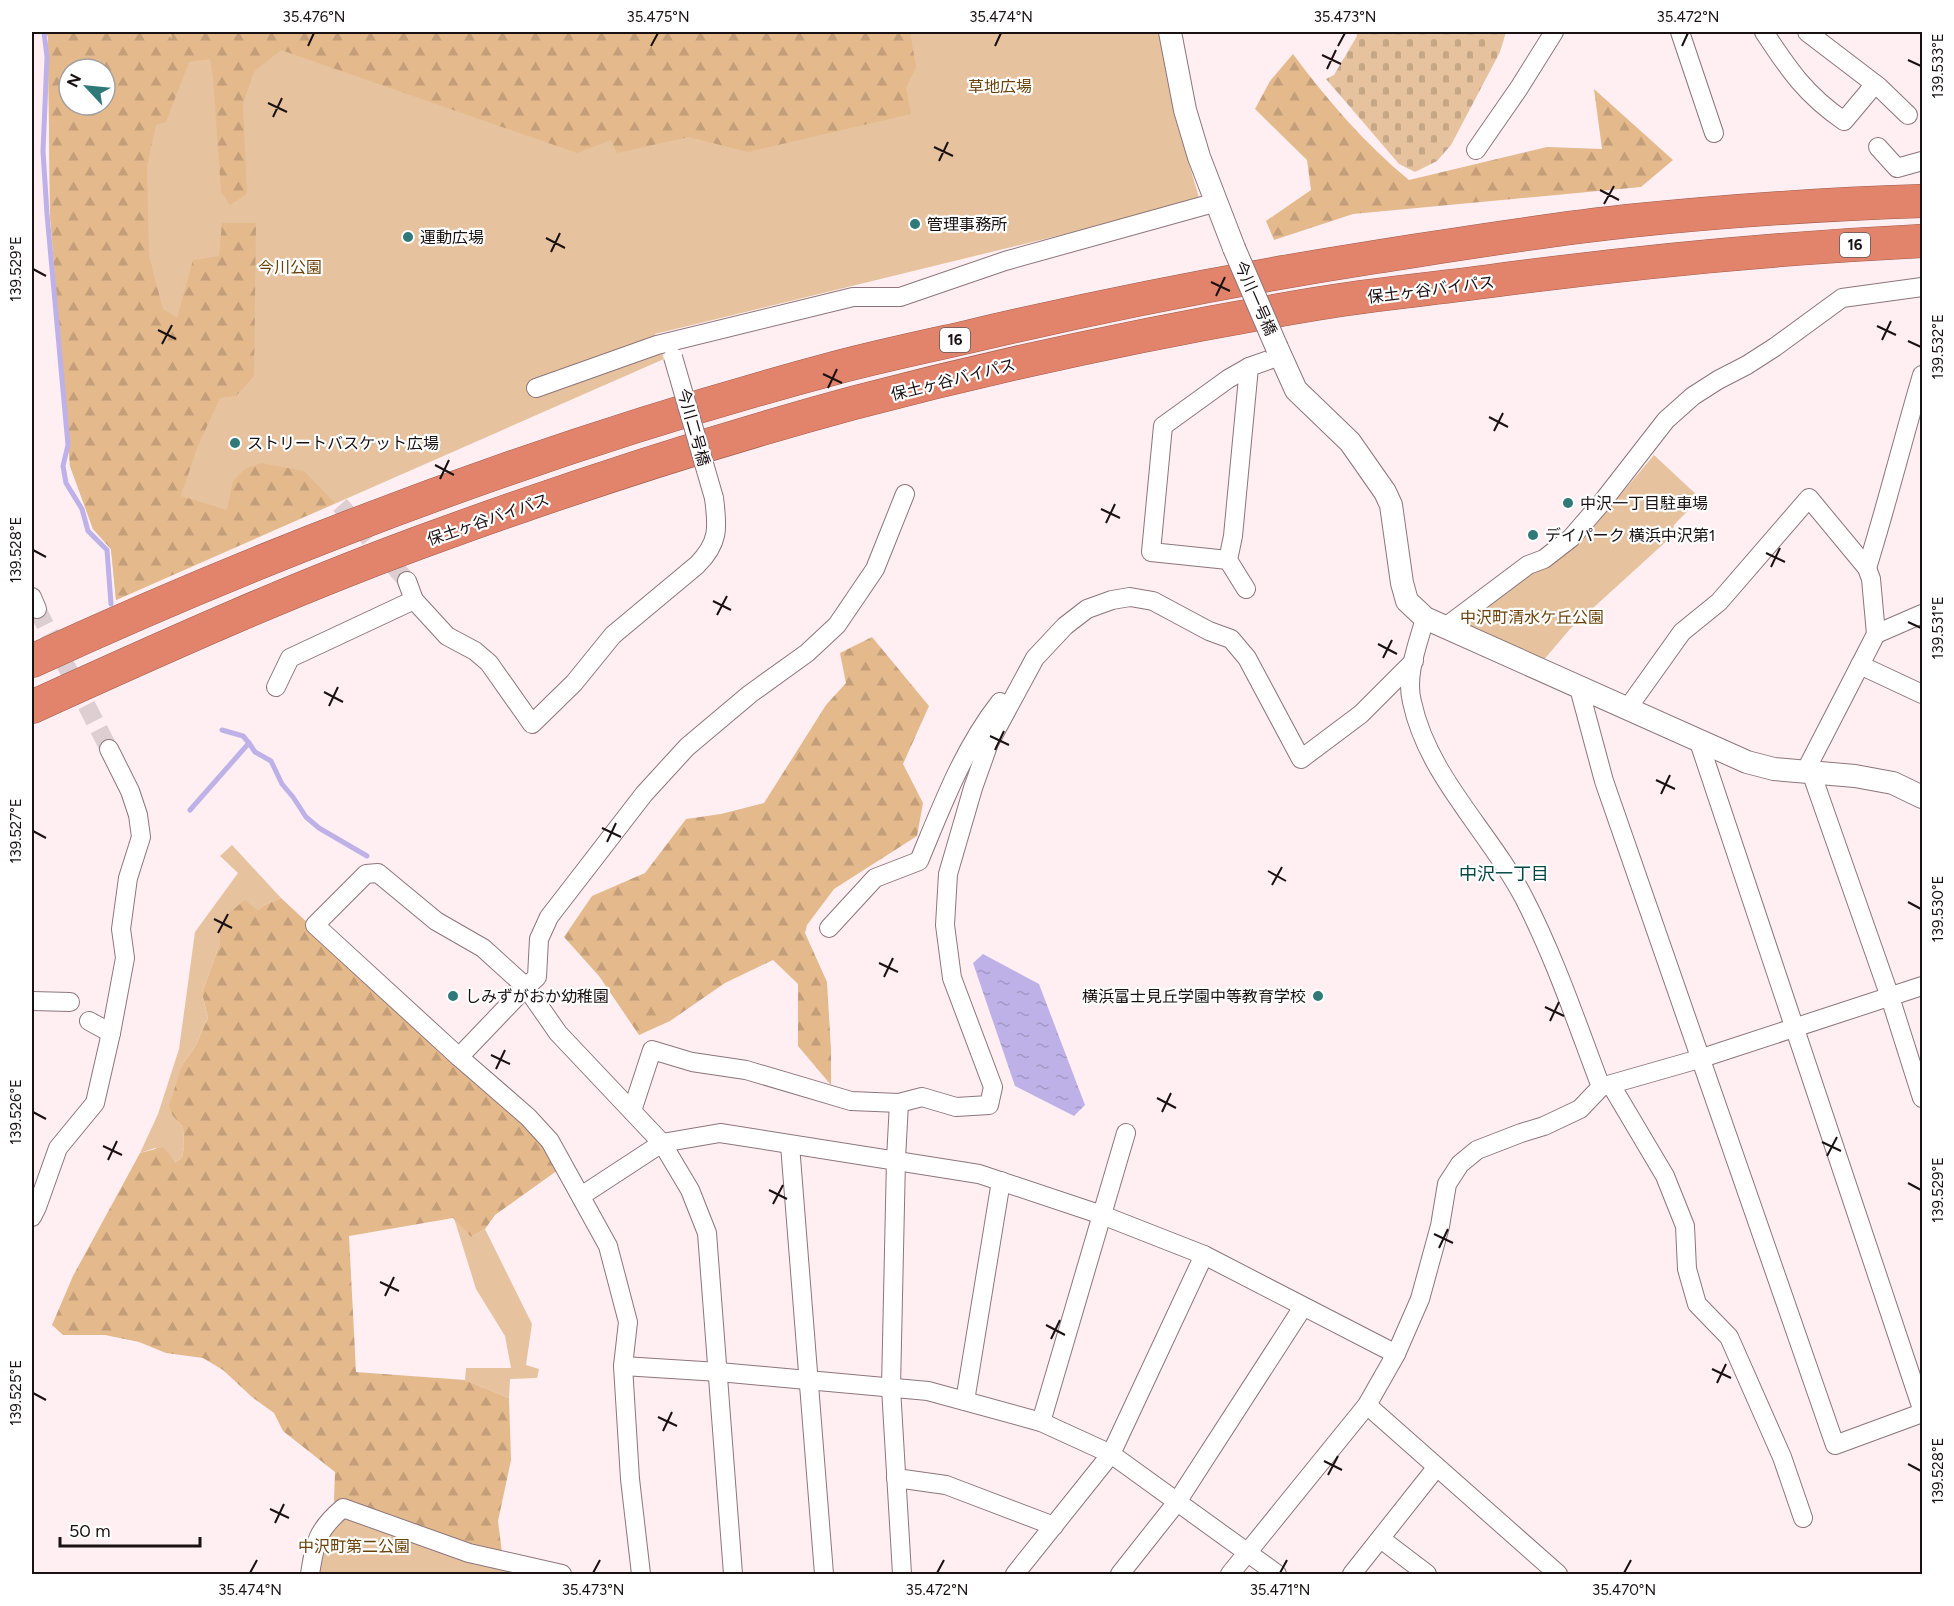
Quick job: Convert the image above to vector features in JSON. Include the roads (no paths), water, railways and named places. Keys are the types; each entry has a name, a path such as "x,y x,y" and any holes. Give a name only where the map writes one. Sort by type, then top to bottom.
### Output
{"highway":[{"name":"16","path":"32,662 91,634 297,546 457,486 611,434 837,367 1089,308 1276,273 1507,237 1629,221 1862,203 1923,201"},
{"name":"保土ヶ谷バイパス","path":"32,707 230,617 437,536 661,459 852,404 1022,362 1319,303 1585,269 1788,249 1923,241"}],"street":[{"name":"今川一号橋","path":"1170,32 1185,110 1199,157 1234,248 1296,390 1350,441 1385,492 1391,506 1402,583 1407,601 1435,623"},
{"path":"1476,150 1554,32"},
{"path":"1680,32 1714,133"},
{"path":"1764,32 1803,89 1844,121 1850,121 1875,84"},
{"path":"1807,32 1875,84 1908,115"},
{"path":"1878,147 1897,168 1923,161"},
{"path":"536,388 853,297 900,297 1005,261 1217,202"},
{"path":"829,928 874,878 919,861 951,784 976,735 1035,658 1065,626 1087,609 1112,600 1130,597 1153,601 1209,631 1231,639 1247,658 1301,759 1361,714 1414,661 1435,623 1528,565 1544,559 1571,538 1666,420 1693,396 1775,347 1842,298 1923,287"},
{"name":"今川二号橋","path":"414,600 447,636 475,651 489,663 532,724 574,683 613,635 697,565 709,553 716,537 714,498 671,349"},
{"path":"1228,560 1151,552 1162,426 1228,379 1279,352"},
{"path":"1246,589 1228,560 1233,536 1249,367"},
{"path":"1867,568 1890,497 1899,454 1923,375"},
{"path":"459,1057 537,977 539,939 549,917 644,794 687,747 750,694 807,653 837,625 875,569 905,494"},
{"path":"1627,709 1682,632 1719,602 1809,498 1867,568 1871,579 1876,634 1809,764 1923,1098"},
{"path":"276,687 290,658 414,600 407,581"},
{"path":"1876,634 1923,614"},
{"path":"1435,623 1747,762 1774,769 1855,776 1893,783 1923,797"},
{"path":"632,1111 652,1050 692,1062 746,1070 851,1101 899,1103 922,1097 956,1107 989,1105 993,1087 952,978 945,925 948,874 973,788 989,743 1035,658"},
{"path":"1414,661 1410,680 1411,702 1428,748 1524,898 1606,1086 1665,1176 1685,1226 1687,1269 1696,1304 1729,1337 1782,1457 1803,1518"},
{"path":"1860,665 1923,694"},
{"path":"1579,688 1604,781 1834,1445 1923,1411 1700,742"},
{"path":"32,1217 58,1148 94,1103 125,958 121,929 128,878 141,837 130,791 109,749"},
{"path":"641,1575 630,1479 623,1366 628,1322 608,1246 550,1141 528,1117 315,925 366,874 378,873 436,921 483,948 526,987 558,1033 662,1143 690,1190 706,1233 719,1372 733,1575"},
{"path":"1230,1575 1367,1405 1396,1354 1420,1299 1440,1226 1447,1184 1460,1164 1477,1150 1544,1126 1580,1109 1606,1086 1700,1059 1923,986"},
{"path":"32,1001 70,1002"},
{"path":"89,1021 111,1032"},
{"path":"899,1103 891,1388 902,1575"},
{"path":"581,1196 662,1143 720,1132 979,1174 1102,1215 1203,1255 1396,1354"},
{"path":"1041,1422 1126,1133"},
{"path":"790,1145 824,1575"},
{"path":"965,1401 1001,1181"},
{"path":"1016,1575 1111,1454 1203,1255"},
{"path":"1120,1575 1176,1502 1303,1307"},
{"path":"623,1366 719,1372 928,1391 1041,1422 1111,1454 1277,1575"},
{"path":"1367,1405 1558,1575"},
{"path":"1352,1575 1436,1468"},
{"path":"896,1478 945,1485 1054,1526"},
{"path":"310,1575 315,1543 327,1521 343,1508 469,1553 562,1575"},
{"path":"1381,1539 1427,1575"}],"water":[{"path":"983,954 1039,984 1085,1105 1074,1116 1015,1086 973,963"}],"waterway":[{"path":"44,32 47,57 43,151 68,445 63,466 66,483 82,509 88,531 107,550 111,604"},
{"path":"190,810 249,743 243,736 222,730"},
{"path":"249,743 255,752 271,761 282,784 306,817 319,828 367,856"}],"tunnel":[{"path":"340,505 407,581"},
{"path":"37,609 109,749"}],"place":[{"name":"管理事務所","path":"915,224"},
{"name":"運動広場","path":"408,237"},
{"name":"ストリートバスケット広場","path":"235,443"},
{"name":"中沢一丁目駐車場","path":"1568,503"},
{"name":"デイパーク 横浜中沢第1","path":"1533,535"},
{"name":"しみずがおか幼稚園","path":"453,996"},
{"name":"横浜富士見丘学園中等教育学校","path":"1318,996"}],"district":[{"name":"中沢一丁目","path":"1504,874"}],"park label":[{"name":"草地広場","path":"1000,86"},
{"name":"今川公園","path":"290,267"},
{"name":"中沢町清水ケ丘公園","path":"1532,617"},
{"name":"中沢町第二公園","path":"354,1546"}]}
